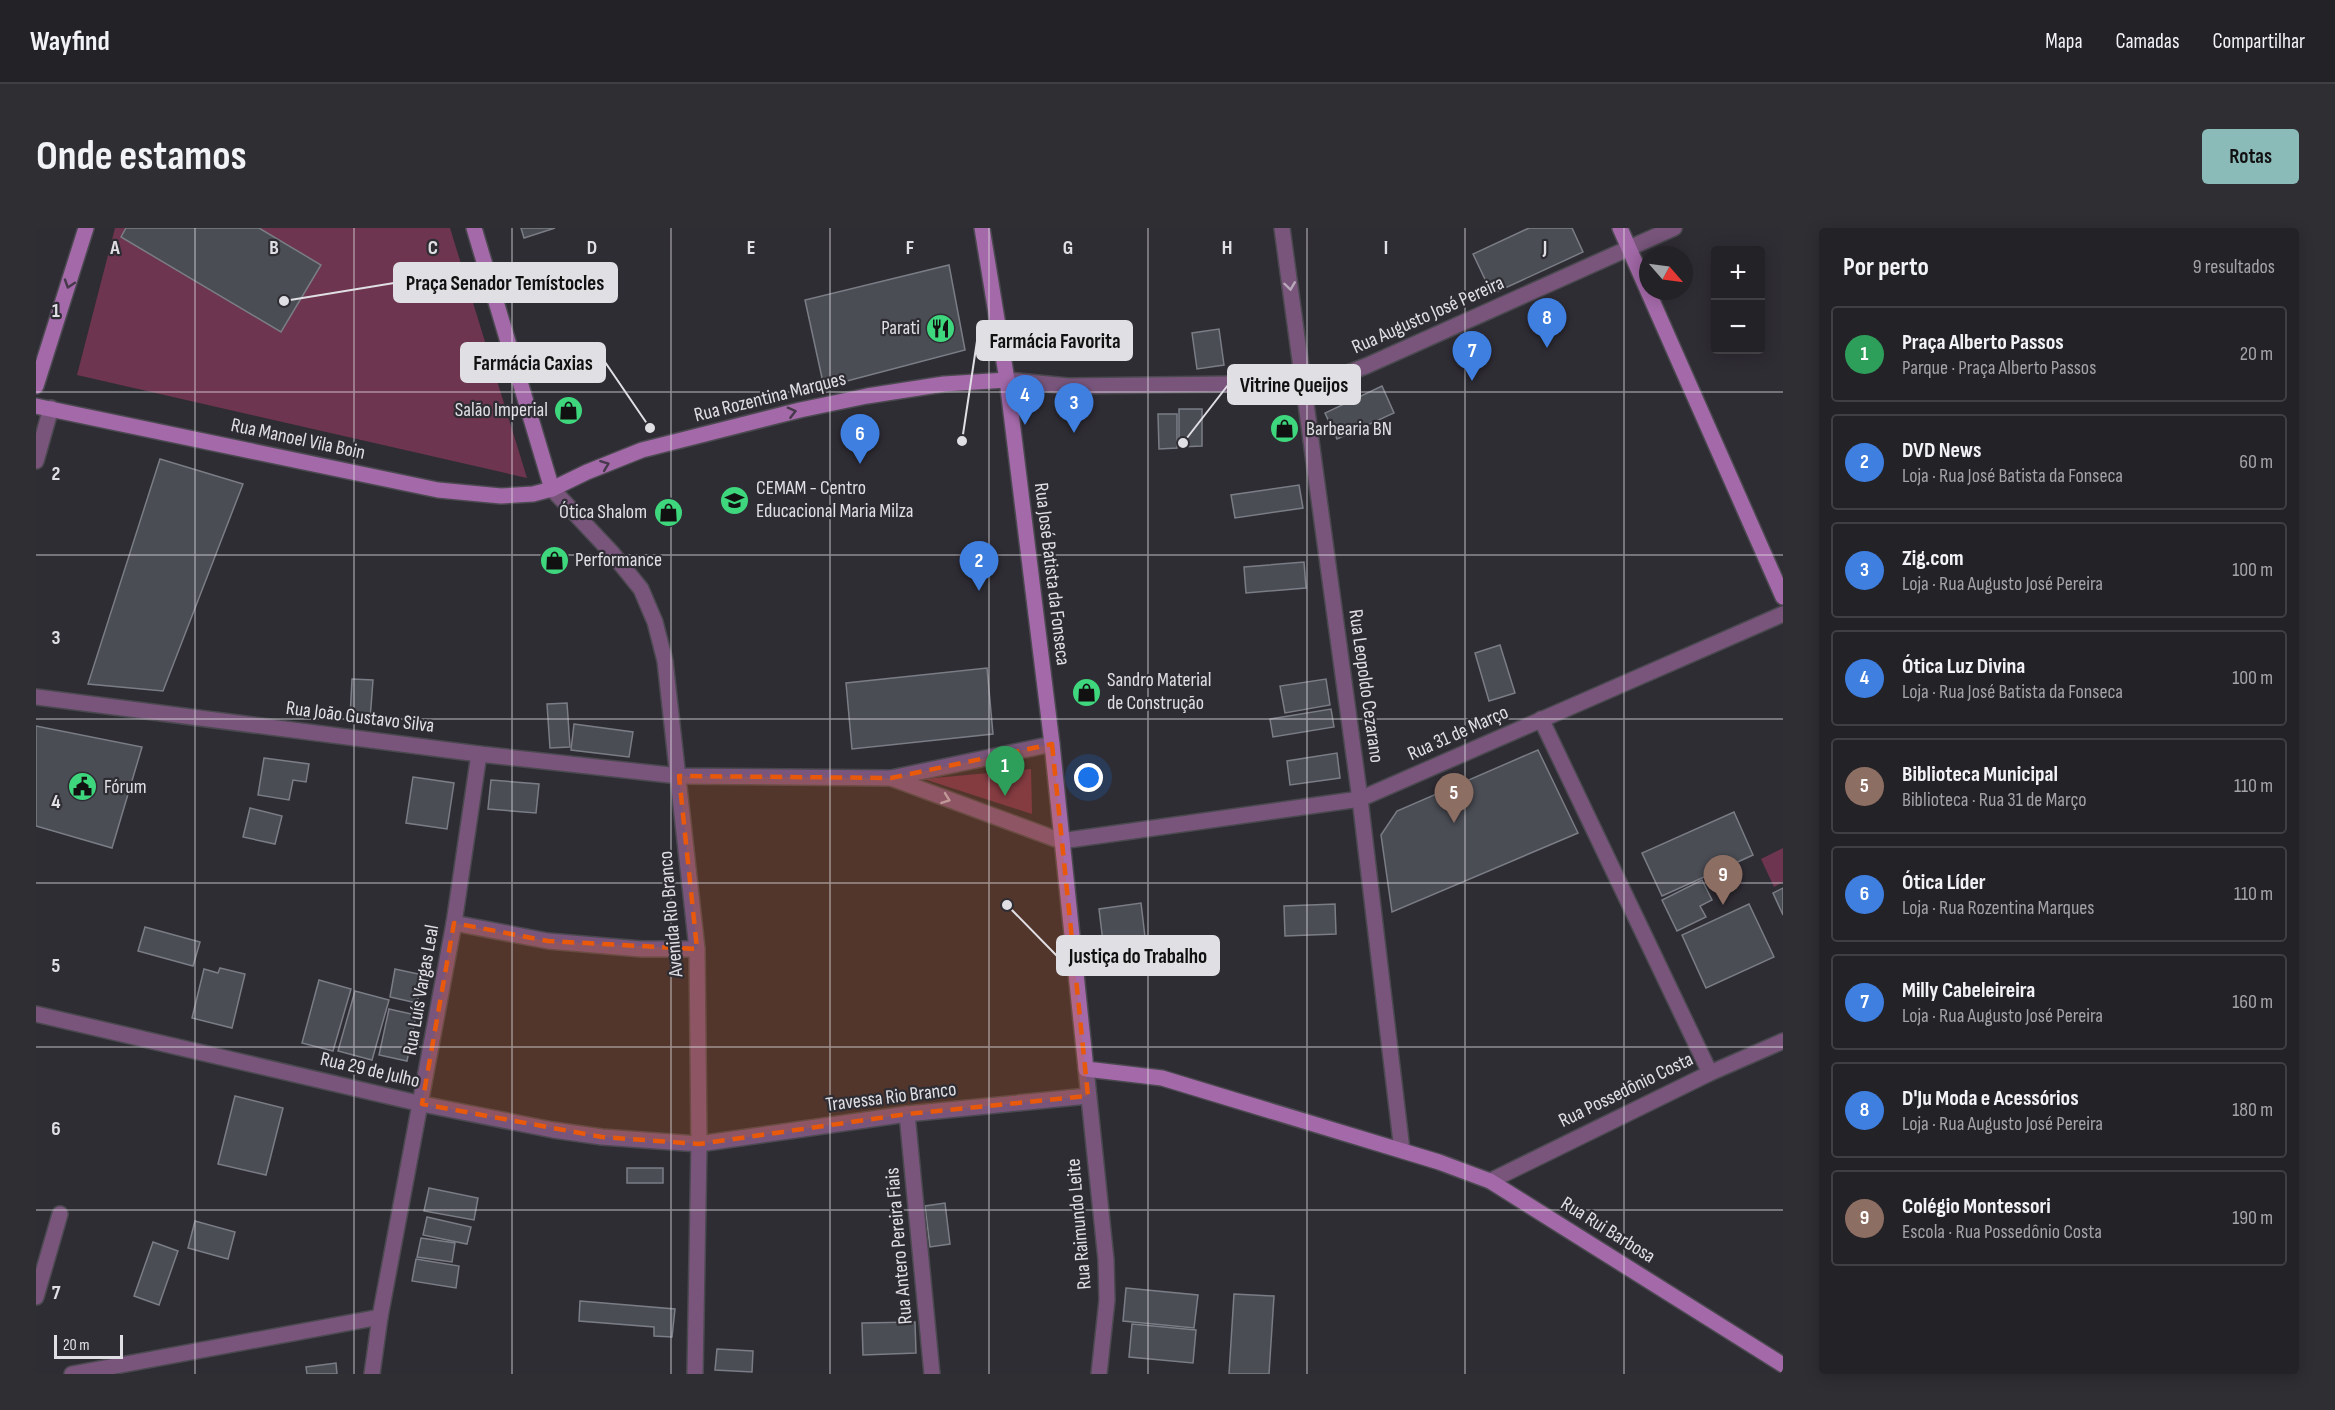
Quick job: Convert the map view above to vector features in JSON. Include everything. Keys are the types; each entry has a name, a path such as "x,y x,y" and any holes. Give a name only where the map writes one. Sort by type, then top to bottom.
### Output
{"street":[{"path":"36,386 86,228"},
{"path":"474,228 552,489"},
{"name":"Rua José Batista da Fonseca","path":"982,228 1007,380 1052,744 1086,1070"},
{"name":"Rua Leopoldo Cezarano","path":"1282,228 1360,800 1402,1150"},
{"path":"1620,228 1783,597"},
{"name":"Rua Augusto José Pereira","path":"1007,380 1068,386 1304,383 1337,377 1674,228"},
{"name":"Rua Rozentina Marques","path":"552,489 642,450 801,410 867,396 944,384 1007,380"},
{"path":"36,461 44,407"},
{"name":"Rua Manoel Vila Boin","path":"44,407 438,490 501,496 533,494 552,489"},
{"name":"Avenida Rio Branco","path":"552,489 612,553 641,589 655,622 665,662 698,949 699,1144 695,1374"},
{"name":"Rua 31 de Março","path":"1061,841 1360,800 1783,614"},
{"name":"Rua João Gustavo Silva","path":"36,697 479,754 679,776 891,778"},
{"path":"1541,719 1710,1073"},
{"path":"891,778 1052,744"},
{"name":"Rua Luís Vargas Leal","path":"372,1374 454,923 479,754"},
{"path":"891,778 1061,841"},
{"path":"454,923 548,941 641,949 698,949"},
{"name":"Rua 29 de Julho","path":"36,1014 422,1104 552,1130 592,1136 699,1144"},
{"name":"Rua Possedônio Costa","path":"1490,1181 1710,1073 1783,1041"},
{"name":"Rua Rui Barbosa","path":"1086,1070 1162,1078 1402,1150 1490,1181 1783,1365"},
{"name":"Rua Raimundo Leite","path":"1086,1070 1106,1260 1107,1300 1099,1374"},
{"name":"Travessa Rio Branco","path":"699,1144 907,1114 1088,1096"},
{"name":"Rua Antero Pereira Fiais","path":"907,1114 932,1374"},
{"path":"36,1297 60,1214"},
{"path":"72,1374 381,1317"}],"highlighted area":[{"path":"1052,744 1088,1096 907,1114 699,1144 602,1137 422,1104 454,923 548,941 697,949 679,776 891,778"}],"shaded area":[{"path":"115,228 450,228 527,478 77,375"},
{"path":"1031,769 1032,814 924,779"},
{"path":"1783,848 1783,882 1774,887 1761,859"}],"building":[{"path":"126,228 259,228 321,265 281,332 121,237"},
{"path":"521,228 555,228 524,238"},
{"path":"1529,228 1572,228 1583,252 1492,294 1473,254"},
{"path":"949,265 965,350 824,387 805,300"},
{"path":"1219,329 1224,365 1197,369 1192,333"},
{"path":"1382,386 1394,413 1337,439 1325,413"},
{"path":"1179,409 1202,409 1202,446 1179,447"},
{"path":"1158,414 1177,414 1177,448 1159,449"},
{"path":"160,459 243,484 163,691 88,684"},
{"path":"1299,485 1303,508 1235,518 1231,495"},
{"path":"1304,562 1306,588 1246,593 1244,567"},
{"path":"1500,645 1515,693 1489,701 1475,653"},
{"path":"987,668 993,734 852,749 846,683"},
{"path":"352,679 373,680 370,720 350,718"},
{"path":"1326,679 1330,705 1285,713 1280,686"},
{"path":"567,703 570,747 550,748 547,704"},
{"path":"1331,709 1334,727 1273,737 1270,719"},
{"path":"574,724 633,732 629,757 571,750"},
{"name":"Fórum","path":"36,726 142,747 112,848 36,826"},
{"path":"1538,750 1578,833 1392,912 1381,835 1397,811"},
{"path":"1337,753 1340,778 1290,785 1287,761"},
{"path":"264,758 309,764 306,782 293,780 289,800 258,795"},
{"path":"413,777 454,783 447,829 406,823"},
{"path":"491,780 539,784 536,813 488,809"},
{"path":"250,808 282,816 275,844 243,837"},
{"path":"1734,812 1753,855 1662,896 1642,853"},
{"path":"1702,880 1712,900 1700,906 1706,917 1677,931 1662,900"},
{"path":"1783,888 1783,915 1773,893"},
{"path":"1141,903 1145,937 1103,942 1099,909"},
{"path":"1335,904 1336,934 1285,936 1284,906"},
{"path":"1749,904 1774,957 1706,988 1682,935"},
{"path":"145,927 200,942 193,966 138,951"},
{"path":"220,968 245,974 232,1028 192,1018 204,969 218,973"},
{"path":"395,969 423,975 417,1003 390,997"},
{"path":"319,980 351,989 333,1051 302,1043"},
{"path":"355,991 389,1000 372,1060 338,1051"},
{"path":"389,1009 416,1015 407,1061 379,1055"},
{"path":"235,1096 283,1108 266,1175 218,1164"},
{"path":"627,1168 663,1168 663,1183 627,1183"},
{"path":"429,1188 478,1198 474,1220 424,1211"},
{"path":"945,1203 950,1244 930,1247 925,1206"},
{"path":"427,1217 471,1227 467,1244 423,1235"},
{"path":"195,1221 235,1232 228,1259 188,1248"},
{"path":"421,1238 455,1243 452,1262 417,1257"},
{"path":"153,1242 178,1251 159,1305 134,1296"},
{"path":"416,1259 459,1266 456,1288 412,1281"},
{"path":"1126,1288 1198,1295 1194,1328 1123,1321"},
{"path":"1234,1294 1274,1296 1269,1374 1229,1374"},
{"path":"580,1301 675,1309 672,1337 654,1336 654,1327 579,1321"},
{"path":"915,1322 916,1353 863,1355 862,1323"},
{"path":"1132,1324 1196,1330 1193,1363 1129,1357"},
{"path":"717,1349 753,1351 752,1372 715,1370"},
{"path":"336,1363 337,1374 307,1374 306,1367"}],"place":[{"name":"Praça Senador Temístocles","path":"284,301"},
{"name":"Parati","path":"941,328"},
{"name":"D'Ju Moda e Acessórios","path":"1547,348"},
{"name":"Milly Cabeleireira","path":"1472,381"},
{"name":"Salão Imperial","path":"569,410"},
{"name":"Ótica Luz Divina","path":"1025,425"},
{"name":"Farmácia Caxias","path":"650,428"},
{"name":"Barbearia BN","path":"1285,429"},
{"name":"Zig.com","path":"1074,433"},
{"name":"Farmácia Favorita","path":"962,441"},
{"name":"Vitrine Queijos","path":"1183,443"},
{"name":"Ótica Líder","path":"860,464"},
{"name":"CEMAM - Centro Educacional Maria Milza","path":"735,500"},
{"name":"Ótica Shalom","path":"668,512"},
{"name":"Performance","path":"554,560"},
{"name":"DVD News","path":"979,591"},
{"name":"Sandro Material de Construção","path":"1086,692"},
{"name":"Fórum","path":"83,787"},
{"name":"Praça Alberto Passos","path":"1005,796"},
{"name":"Biblioteca Municipal","path":"1454,823"},
{"name":"Justiça do Trabalho","path":"1007,905"},
{"name":"Colégio Montessori","path":"1723,905"}]}
